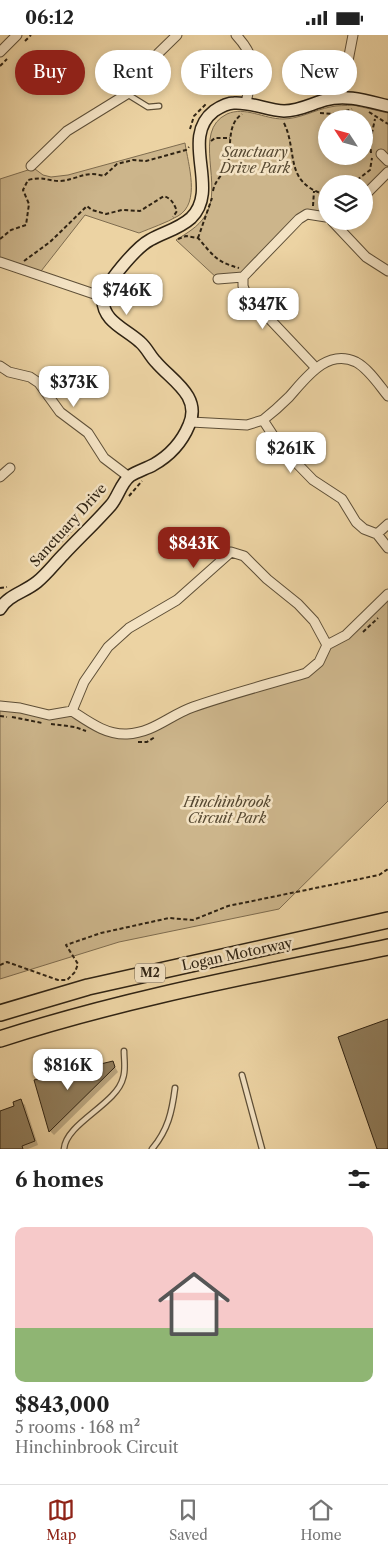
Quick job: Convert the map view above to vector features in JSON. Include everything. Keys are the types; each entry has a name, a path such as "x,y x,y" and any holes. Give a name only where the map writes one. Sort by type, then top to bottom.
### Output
{"highway":[{"name":"Logan Motorway","path":"0,1013 88,987 388,920"},
{"name":"Logan Motorway","path":"0,1039 134,1003 388,947"}],"street":[{"path":"0,52 17,35"},
{"path":"162,50 178,35"},
{"path":"236,35 252,55 253,64 244,108"},
{"path":"342,97 353,35"},
{"path":"31,167 75,125 90,118 103,107 126,95"},
{"path":"0,367 9,372 30,377 38,383 60,412 88,433 104,458 128,477 155,464 183,438 191,422 191,407 187,394 179,382 155,362 143,344 112,321 104,308 103,297 110,283 137,250 150,239 185,224 196,214 202,201 203,187 199,141 202,126 209,115 219,107 232,103 244,108 282,111 295,110 326,99 342,97 388,106"},
{"path":"381,155 388,161"},
{"path":"373,187 388,172"},
{"path":"316,368 246,294 243,286 246,273 299,219 313,214 318,216"},
{"path":"340,230 366,257 388,271"},
{"path":"0,262 103,297"},
{"path":"218,279 246,273"},
{"path":"191,422 248,425 263,420 316,368 327,361 343,359 356,362 364,368 388,396"},
{"path":"263,420 280,446 313,479 342,499 360,525 377,534 388,548"},
{"path":"0,477 10,468"},
{"name":"Sanctuary Drive","path":"1,603 37,582 116,497 128,477"},
{"path":"377,534 388,524"},
{"path":"72,711 84,682 108,647 134,625 177,600 231,552 244,556 267,579 298,604 314,621 327,645"},
{"path":"0,706 20,708 49,715 72,711 98,727 113,733 128,734 149,730 166,723 191,708 306,673 318,662 327,645 346,635 388,594"}],"lane":[{"path":"129,95 148,107 159,106"},
{"path":"64,1149 70,1135 120,1087 124,1071 124,1051"},
{"path":"242,1075 262,1149"},
{"path":"152,1149 167,1128 172,1111 174,1088"}],"path":[{"path":"198,238 208,217 216,180 228,162 232,126 244,108"},
{"path":"373,116 388,124"},
{"path":"364,175 370,171 373,162 370,142 376,118"},
{"path":"277,120 284,123 290,135 294,169 305,186 318,192"},
{"path":"190,156 189,141 230,139"},
{"path":"0,239 12,230 26,225 29,204 23,190 28,180 41,177 58,181 84,174 104,176 117,164 133,160 146,161 186,151 188,147"},
{"path":"313,214 314,191"},
{"path":"22,261 29,259 50,242 87,206 92,210 106,214 122,210 140,211 164,195 170,198 177,211 170,221 179,219"},
{"path":"170,241 186,237 198,238 212,257 246,273"},
{"path":"116,497 124,503 135,487 143,481"},
{"path":"56,548 77,525"},
{"path":"0,588 10,587"},
{"path":"0,965 7,961 58,980 67,979 75,972 78,964 66,945 102,933 169,918 192,920 228,906 379,875 388,869"}],"green space":[{"name":"Sanctuary Drive Park","path":"353,105 388,113 388,172 373,187 373,175 318,175 318,216 307,214 243,277 218,279 176,240 199,223 205,216 210,204 212,190 209,146 211,133 217,122 227,114 241,111 283,119 295,118 318,110 318,165 373,165 373,110 318,110 333,106"},
{"path":"185,143 190,172 191,193 185,210 178,216 139,233 85,215 38,275 0,262 0,179 28,170 31,166 43,175 51,177 68,175"},
{"name":"Hinchinbrook Circuit Park","path":"388,594 388,801 279,909 119,942 0,979 0,706 40,714 72,711 97,727 128,734 179,713 306,673 336,640"}],"building":[{"path":"388,1019 388,1149 377,1149 338,1037"},
{"path":"113,1061 115,1067 49,1132 34,1080"},
{"path":"21,1099 35,1141 22,1146 23,1149 0,1149 0,1111 14,1106 13,1102"}]}
